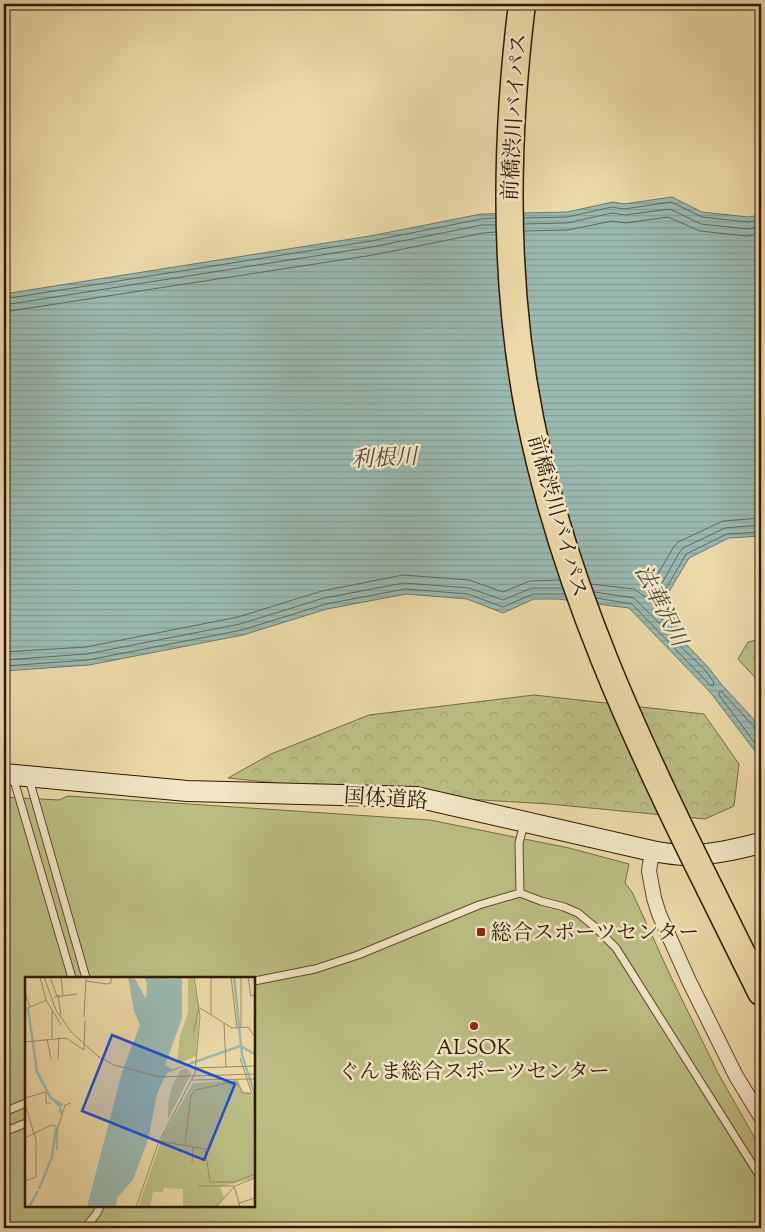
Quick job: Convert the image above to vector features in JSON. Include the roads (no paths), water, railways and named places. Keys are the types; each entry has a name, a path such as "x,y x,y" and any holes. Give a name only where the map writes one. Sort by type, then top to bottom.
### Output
{"highway":[{"name":"前橋渋川バイパス","path":"522,4 510,119 509,221 517,334 530,419 542,470 571,567 610,671 654,775 761,992"}],"street":[{"name":"国体道路","path":"15,775 187,791 416,797 652,851 687,855 724,852 761,843"},
{"path":"652,851 649,871 659,914 689,981 736,1076 761,1117"}],"lane":[{"path":"15,775 72,977"},
{"path":"15,775 86,977"},
{"path":"520,893 519,843 524,821"},
{"path":"255,981 315,970 358,955 479,904 520,893 564,907 578,913 616,948 761,1178"},
{"path":"4,1112 25,1103"},
{"path":"4,1132 25,1123"},
{"path":"85,1228 99,1207"}],"water":[{"path":"672,197 702,212 748,217 761,215 761,536 729,538 689,558 667,595 681,639 761,727 761,759 710,692 629,608 558,599 534,599 503,613 467,599 406,594 327,609 243,635 89,665 4,671 4,294 370,236 481,214 567,212 613,202 624,204"}],"place":[{"name":"総合スポーツセンター","path":"481,932"},
{"name":"ALSOK ぐんま総合スポーツセンター","path":"474,1026"}],"water label":[{"name":"利根川","path":"384,457"},
{"name":"法華沢川","path":"662,605"}]}
